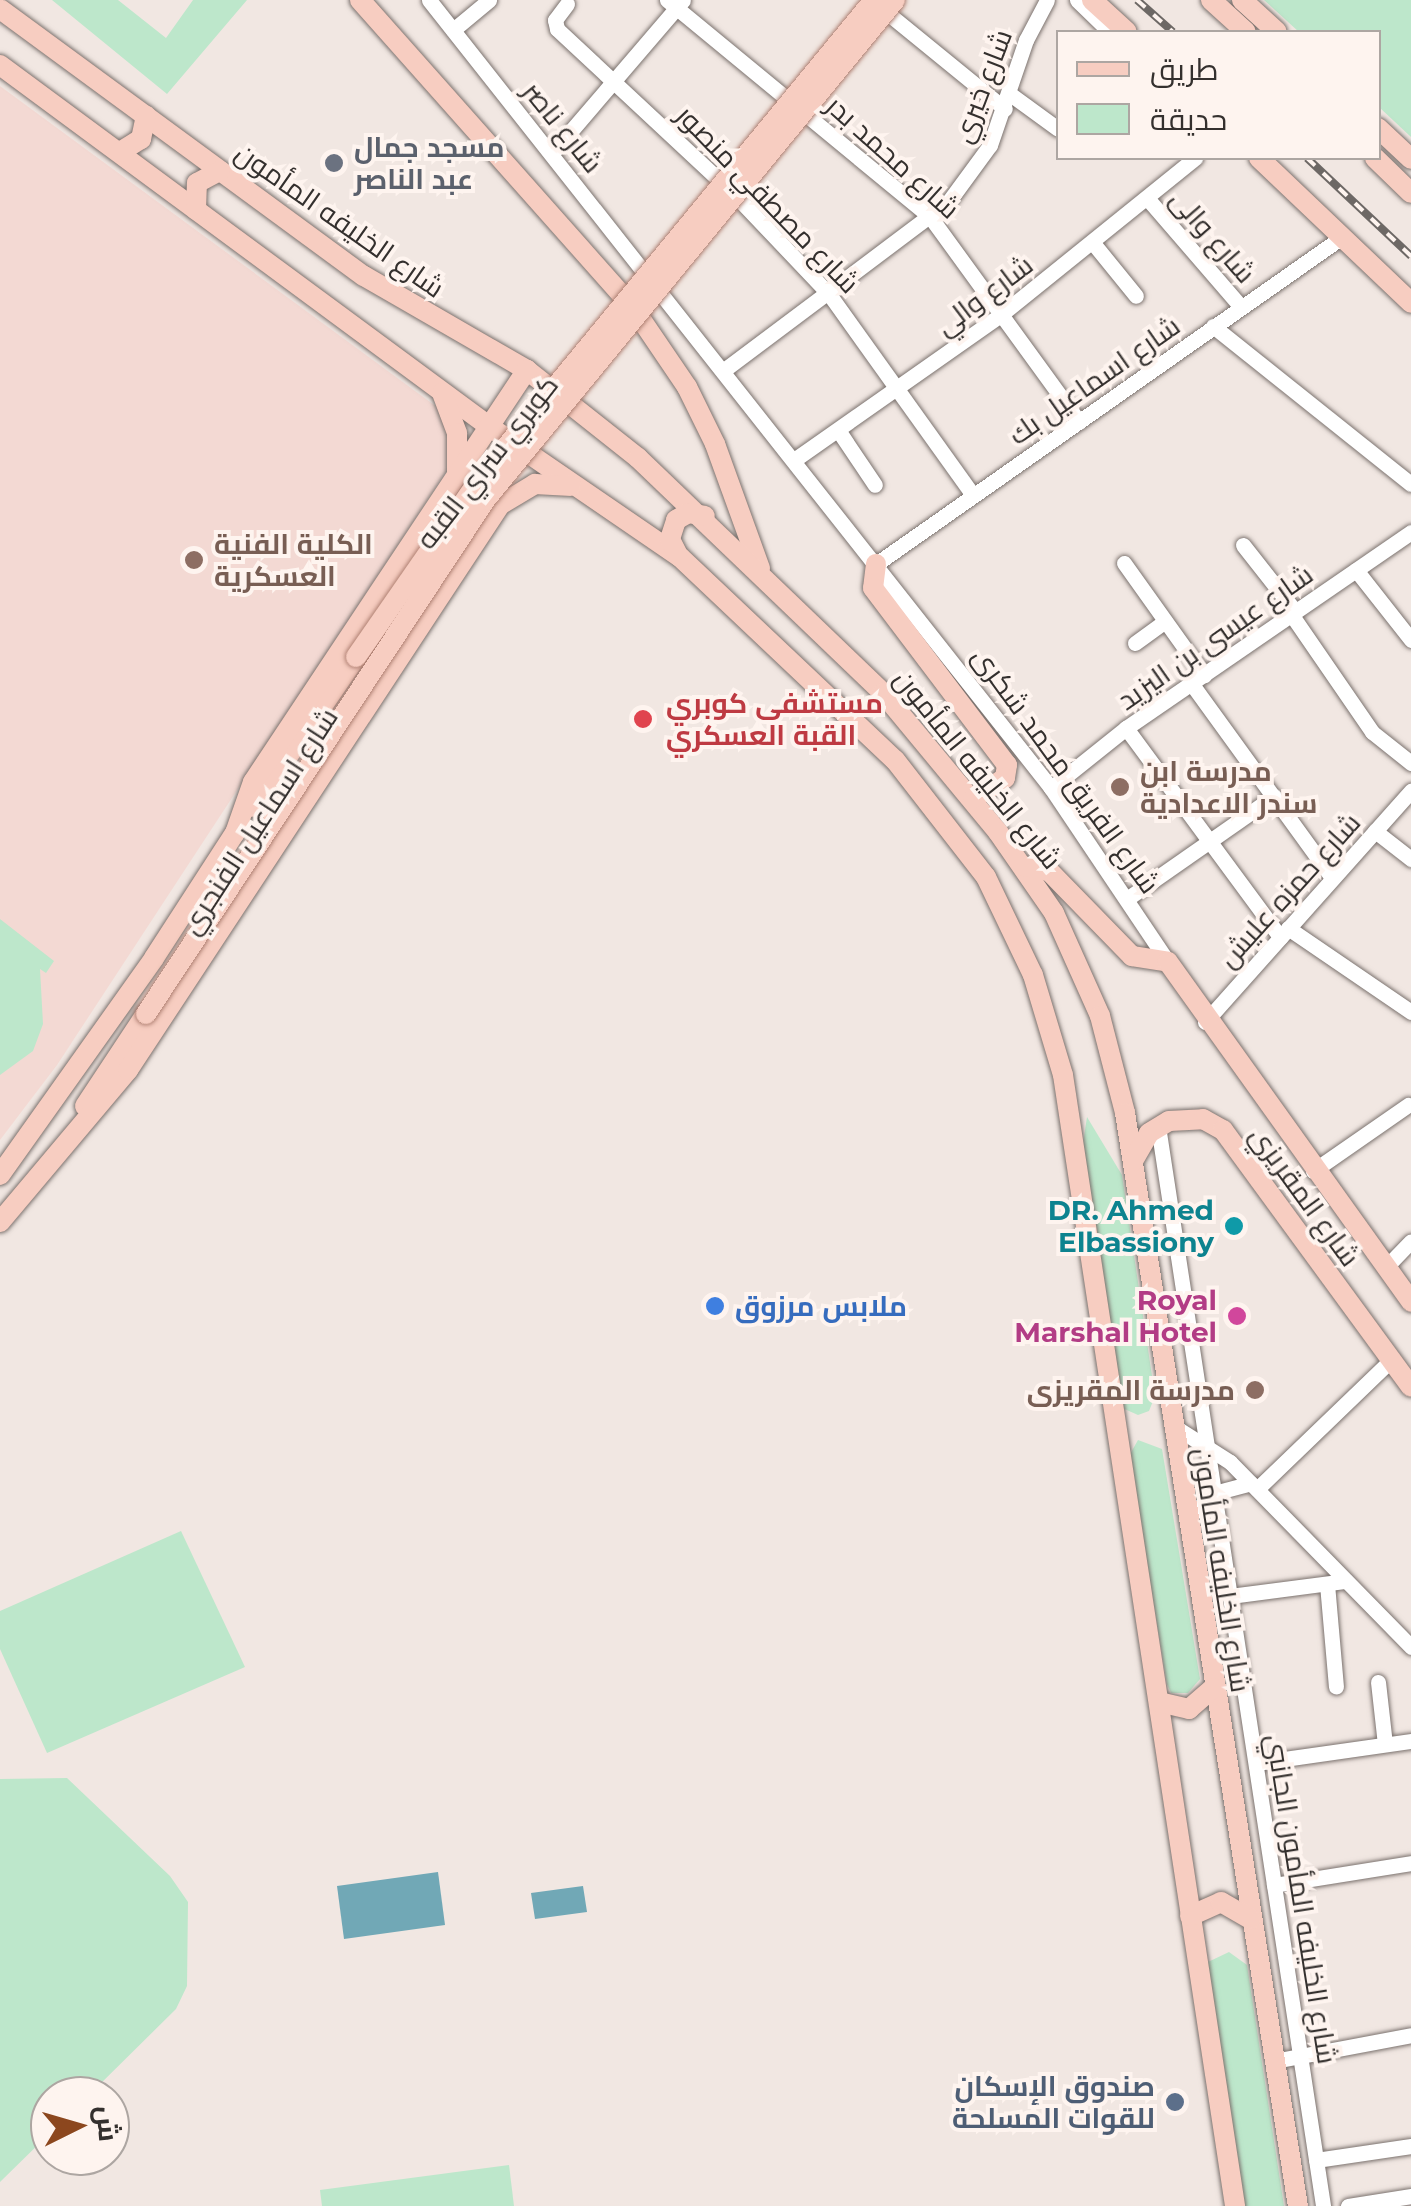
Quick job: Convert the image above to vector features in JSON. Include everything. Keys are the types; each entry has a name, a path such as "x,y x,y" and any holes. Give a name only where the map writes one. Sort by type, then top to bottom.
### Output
{"main road":[{"path":"360,0 632,306 687,387 715,444 761,570"},
{"path":"1092,0 1125,30"},
{"path":"1212,0 1260,29"},
{"path":"1242,0 1260,29"},
{"name":"كوبري سراي القبه","path":"235,833 493,462 883,2"},
{"name":"كوبري سراي القبه","path":"68,1139 146,1014 486,499 883,2"},
{"name":"شارع الخليفه المأمون","path":"0,9 372,281 527,370 705,516 871,679 973,799 1023,866 1092,992 1112,1057 1298,2206"},
{"name":"شارع الخليفه المأمون","path":"0,64 441,391 680,557 797,663 923,790 974,859 1029,964 1063,1075 1235,2206"},
{"path":"120,152 141,140 146,116"},
{"path":"1381,131 1411,159"},
{"path":"1261,160 1411,302"},
{"path":"1377,160 1411,193"},
{"path":"196,210 197,183 220,170"},
{"name":"شارع اسماعيل الفنجري","path":"0,1175 235,833 253,782 527,370"},
{"path":"441,391 457,433 457,479"},
{"name":"شارع اسماعيل الفنجري","path":"0,1222 128,1070 480,532 522,488 548,482 575,487"},
{"path":"440,506 466,508 480,532"},
{"path":"680,557 670,539 672,526 688,513 705,516"},
{"path":"876,564 873,588 1007,765 1005,778 973,799"},
{"path":"303,734 314,752 335,757"},
{"path":"1023,866 1049,872 1132,956 1168,962"},
{"name":"شارع الفريق محمد شكرى","path":"1168,962 1205,1022 1411,1302"},
{"name":"شارع المقريزي","path":"1158,1126 1191,1118 1223,1130 1411,1387"},
{"path":"1132,1162 1158,1126"},
{"path":"1158,1702 1189,1709 1213,1688"},
{"path":"1190,1916 1221,1902 1250,1919"}],"street":[{"name":"شارع ناصر","path":"430,0 658,285"},
{"path":"454,30 489,0"},
{"name":"شارع خيري","path":"724,370 931,218 973,173 1008,102 1026,40 1047,0"},
{"path":"1077,0 1108,30"},
{"path":"552,152 676,2"},
{"name":"شارع محمد بدر","path":"676,2 931,218 1079,422"},
{"path":"658,285 804,111 883,2 1008,102 1056,128"},
{"name":"شارع مصطفي منصور","path":"567,4 556,27 616,79 734,194 828,294 974,495"},
{"name":"شارع والي","path":"794,460 899,390 1003,313 1192,160"},
{"name":"شارع والى","path":"1148,198 1241,307"},
{"name":"شارع اسماعيل بك","path":"876,564 1342,237"},
{"path":"1093,243 1136,296"},
{"name":"شارع الفريق محمد شكرى","path":"658,285 1051,788 1168,962"},
{"path":"1213,326 1411,484"},
{"path":"838,430 874,484"},
{"name":"شارع عيسى بن اليزيد","path":"1051,788 1126,728 1410,533"},
{"path":"1244,545 1372,732 1411,764"},
{"path":"1124,562 1274,796 1332,878"},
{"path":"1356,570 1411,640"},
{"path":"1135,643 1165,621"},
{"path":"1126,728 1209,841 1284,932 1411,1012"},
{"name":"شارع حمزه عليش","path":"1205,1022 1411,791"},
{"path":"1128,898 1274,796"},
{"path":"1375,831 1411,859"},
{"path":"1313,1170 1408,1106"},
{"name":"شارع الخليفه المأمون الجانبي","path":"1158,1126 1323,2206"},
{"path":"1384,1268 1411,1241"},
{"path":"1187,1519 1214,1493 1254,1486 1390,1360"},
{"path":"1172,1425 1207,1444 1254,1486 1411,1647"},
{"path":"1230,1596 1346,1581"},
{"path":"1327,1584 1336,1687"},
{"path":"1378,1682 1385,1744"},
{"path":"1256,1763 1411,1740"},
{"path":"1274,1885 1411,1864"},
{"path":"1274,2061 1411,2035"},
{"path":"1316,2160 1411,2146"},
{"path":"1348,2206 1411,2196"}],"shaded area":[{"name":"الكلية الفنية العسكرية","path":"0,86 445,413 452,462 57,1065 0,1140"}],"green space":[{"path":"52,0 118,0 166,38 193,0 247,0 167,94"},
{"path":"1264,0 1411,0 1411,137 1381,109 1381,30 1297,30"},
{"path":"0,919 54,961 46,973 40,969 43,1024 33,1051 0,1075"},
{"path":"1087,1117 1122,1175 1155,1396 1149,1411 1138,1415 1120,1407 1082,1150"},
{"path":"1138,1440 1162,1449 1200,1679 1188,1693 1171,1693 1167,1684 1129,1456"},
{"path":"181,1531 245,1667 47,1753 0,1649 0,1611"},
{"path":"67,1778 170,1876 188,1902 187,1986 176,2009 108,2076 30,2076 30,2153 0,2182 0,1779"},
{"path":"1229,1952 1247,1965 1284,2206 1239,2206 1204,1978 1208,1962"},
{"path":"509,2165 514,2206 322,2206 320,2190"}],"water":[{"path":"438,1872 445,1925 344,1939 337,1886"},
{"path":"583,1886 587,1912 535,1919 531,1893"}],"railway":[{"path":"1137,0 1171,30"},
{"path":"1309,160 1411,256"}],"place":[{"name":"مسجد جمال عبد الناصر","path":"334,163"},
{"name":"الكلية الفنية العسكرية","path":"194,560"},
{"name":"مستشفى كوبري القبة العسكري","path":"643,719"},
{"name":"مدرسة ابن سندر الاعدادية","path":"1120,787"},
{"name":"DR. Ahmed Elbassiony","path":"1234,1226"},
{"name":"ملابس مرزوق","path":"715,1306"},
{"name":"Royal Marshal Hotel","path":"1237,1316"},
{"name":"مدرسة المقريزى","path":"1255,1390"},
{"name":"صندوق الإسكان للقوات المسلحة","path":"1175,2102"}]}
